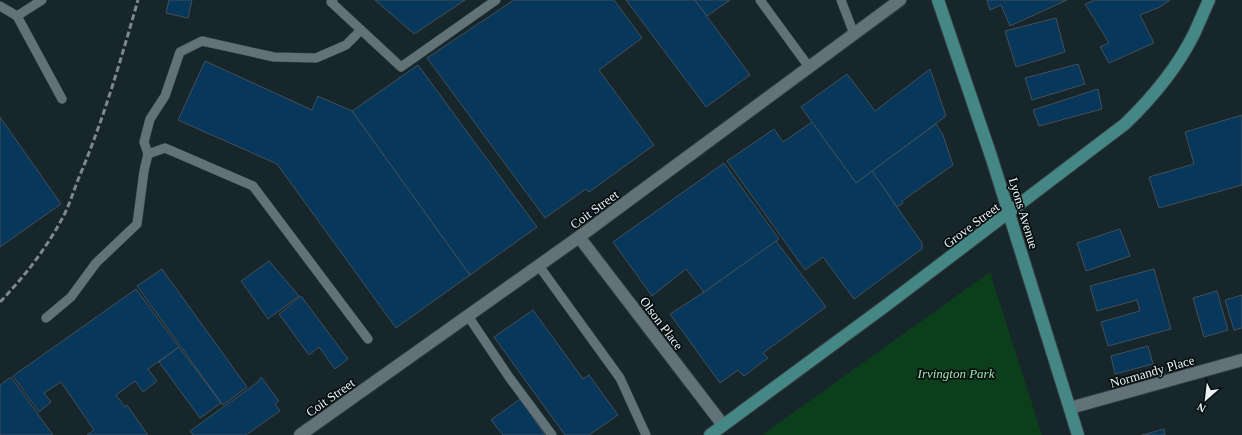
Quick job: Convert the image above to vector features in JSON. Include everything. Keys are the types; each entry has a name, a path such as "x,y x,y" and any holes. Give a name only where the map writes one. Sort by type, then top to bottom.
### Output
{"main road":[{"name":"Lyons Avenue","path":"938,0 992,159 1078,435"},
{"name":"Grove Street","path":"710,435 1009,213 1125,124 1144,106 1172,71 1194,35 1209,0"}],"street":[{"name":"Coit Street","path":"300,435 579,237 900,0"},
{"name":"Olson Place","path":"579,237 723,425"},
{"name":"Normandy Place","path":"1070,408 1242,360"}],"lane":[{"path":"17,16 42,0"},
{"path":"333,0 331,2 401,67 496,0"},
{"path":"760,0 809,67"},
{"path":"841,0 854,34"},
{"path":"0,6 17,16 62,99"},
{"path":"46,318 71,297 96,263 137,224 144,171 148,154 144,142 150,119 165,96 180,52 202,41 274,57 316,58 346,45 361,30"},
{"path":"148,154 165,148 253,186 368,339"},
{"path":"539,266 620,378 645,435"},
{"path":"468,316 509,377 552,435"}],"green space":[{"name":"Irvington Park","path":"990,272 1042,435 762,435"}],"building":[{"path":"169,0 192,0 188,18 166,13"},
{"path":"375,0 465,0 414,34"},
{"path":"514,0 614,0 642,38 599,70 654,145 589,192 586,189 545,218 427,58"},
{"path":"626,0 695,0 750,75 706,107"},
{"path":"695,0 730,0 707,16"},
{"path":"987,0 1067,0 1010,26 1001,5 990,10"},
{"path":"1095,0 1170,0 1160,7 1140,15 1154,43 1109,63 1100,47 1109,43 1085,4"},
{"path":"1056,18 1065,52 1016,67 1005,31"},
{"path":"205,61 312,110 318,96 352,111 470,275 396,328 277,164 178,120"},
{"path":"1078,64 1085,84 1032,100 1025,78"},
{"path":"418,65 537,227 470,275 352,111"},
{"path":"930,69 946,116 856,183 801,107 847,74 875,111"},
{"path":"1098,89 1102,109 1039,126 1033,110"},
{"path":"1242,115 1242,185 1159,208 1149,177 1194,164 1185,132"},
{"path":"0,117 61,204 0,247"},
{"path":"812,122 856,183 872,171 922,243 922,249 854,299 823,257 805,270 727,161 774,129 783,142"},
{"path":"936,124 943,135 953,165 902,201 903,203 897,207 872,171"},
{"path":"724,163 779,239 704,292 686,269 652,296 613,242"},
{"path":"1120,229 1130,256 1086,271 1077,243"},
{"path":"776,241 826,307 763,353 768,358 744,376 738,370 720,383 670,314"},
{"path":"269,261 299,296 268,319 241,281"},
{"path":"162,269 247,387 223,405 137,286"},
{"path":"1154,269 1171,329 1108,346 1101,322 1140,311 1137,300 1097,311 1090,286"},
{"path":"136,289 179,347 148,369 157,381 143,392 135,381 116,395 125,407 127,405 148,435 87,435 94,430 61,382 44,393 51,402 39,412 13,376"},
{"path":"1217,291 1228,330 1204,337 1193,298"},
{"path":"1242,295 1242,328 1234,330 1225,300"},
{"path":"301,296 348,359 335,369 319,347 309,355 279,314"},
{"path":"533,310 583,379 589,375 618,415 589,435 565,435 494,337"},
{"path":"1148,346 1153,364 1115,374 1111,356"},
{"path":"179,347 221,403 200,418 159,362"},
{"path":"11,377 53,435 0,435 0,385"},
{"path":"261,377 279,401 275,404 280,411 246,435 193,435 190,431 258,382"},
{"path":"520,399 545,435 503,435 491,420"},
{"path":"1164,429 1165,435 1142,435"}],"railway":[{"path":"0,302 18,283 34,262 56,229 65,212 89,154 119,66 138,0"}]}
